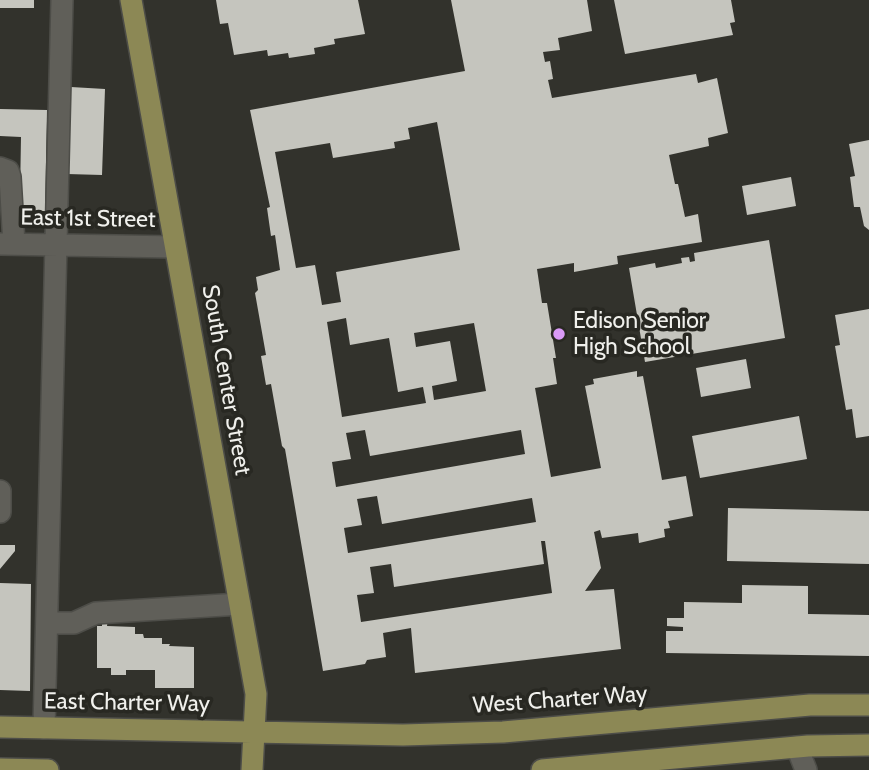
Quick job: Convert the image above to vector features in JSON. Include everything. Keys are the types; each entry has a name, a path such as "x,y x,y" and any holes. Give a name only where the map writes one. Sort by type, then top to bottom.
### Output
{"main road":[{"name":"South Center Street","path":"131,0 256,694 252,770"},
{"name":"West Charter Way","path":"254,732 403,735 503,732 810,705 869,705"},
{"name":"East Charter Way","path":"0,727 254,732"},
{"path":"542,770 634,766 797,747 869,745"},
{"path":"0,769 48,770"}],"street":[{"path":"44,728 62,0"},
{"path":"4,170 7,244"},
{"name":"East 1st Street","path":"7,244 176,247"},
{"path":"0,492 0,512"},
{"path":"47,622 74,623 96,613 240,604"},
{"path":"797,747 806,770"}],"building":[{"path":"0,0 34,0 34,8 0,8"},
{"path":"216,0 358,0 365,34 334,39 335,44 314,48 315,54 289,58 288,53 268,56 267,50 234,55 228,23 220,24"},
{"path":"451,0 587,0 592,31 558,38 560,50 543,52 545,62 550,61 553,79 548,80 552,98 696,74 698,83 717,78 728,133 708,138 709,146 669,155 685,217 698,214 702,242 617,256 618,264 574,272 574,263 537,269 542,303 547,303 556,358 553,358 557,384 535,388 551,477 601,468 585,386 594,384 593,379 637,371 637,377 643,376 662,480 686,476 693,516 668,521 670,528 664,529 665,537 639,543 638,533 602,538 600,530 594,532 601,568 585,591 614,589 621,649 415,673 411,628 383,633 386,657 367,660 365,664 323,671 285,449 282,446 271,384 266,385 261,356 266,355 255,293 258,290 256,277 280,270 275,235 271,236 267,208 270,207 250,110 465,71","holes":["437,122 460,250 336,272 341,302 322,305 315,265 296,268 275,152 330,143 333,158 395,148 394,142 410,139 408,128","346,318 350,345 389,338 398,392 423,387 426,403 342,417 327,322","474,323 486,391 434,400 432,386 457,381 450,341 416,347 414,333","365,430 370,456 521,430 525,454 336,487 332,462 351,459 346,433","377,496 382,524 532,498 536,522 348,553 344,528 362,525 357,499","541,541 545,541 552,593 361,622 357,595 374,593 370,567 391,564 394,587 544,564"]},
{"path":"614,0 731,0 735,22 730,23 733,35 625,54"},
{"path":"71,87 105,89 102,175 67,174"},
{"path":"0,109 47,110 45,211 22,211 21,137 0,136"},
{"path":"869,140 869,230 864,226 860,207 854,207 850,177 855,176 849,144"},
{"path":"791,177 796,206 747,215 742,186"},
{"path":"769,240 785,338 645,362 629,268 655,263 656,268 682,263 681,258 689,257 690,262 695,261 694,253"},
{"path":"869,309 869,436 856,438 852,409 846,410 835,346 840,345 835,315"},
{"path":"746,359 751,388 701,397 696,368"},
{"path":"799,416 807,459 700,478 692,436"},
{"path":"728,508 869,511 869,564 727,561"},
{"path":"0,545 15,545 15,551 0,569"},
{"path":"0,583 31,584 30,691 0,690"},
{"path":"742,585 808,586 808,614 869,615 869,656 666,653 666,631 683,631 683,627 667,626 667,618 684,618 684,602 742,603"},
{"path":"102,618 108,618 107,626 135,627 135,634 143,634 144,638 162,638 162,644 194,647 194,688 155,688 155,670 126,670 126,675 111,675 111,668 97,668 97,626 102,626"}],"place":[{"name":"Edison Senior High School","path":"559,334"}]}
